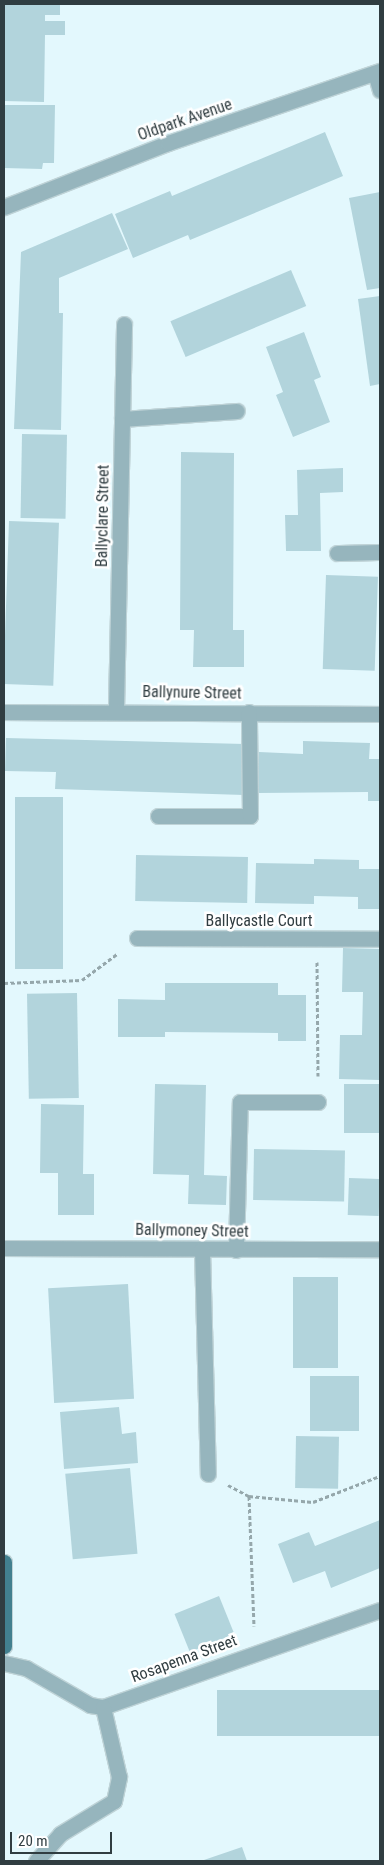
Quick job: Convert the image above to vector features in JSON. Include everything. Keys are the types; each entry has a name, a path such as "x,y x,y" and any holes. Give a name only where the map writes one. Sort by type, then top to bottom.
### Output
{"main road":[{"path":"4,1562 4,1646"}],"street":[{"path":"378,72 380,90"},
{"name":"Oldpark Avenue","path":"4,207 168,143 378,72"},
{"name":"Ballyclare Street","path":"116,709 124,324"},
{"path":"122,419 237,411"},
{"path":"336,553 380,552"},
{"name":"Ballynure Street","path":"4,712 116,709 380,714"},
{"path":"158,816 250,816 249,712"},
{"name":"Ballycastle Court","path":"138,938 380,939"},
{"path":"236,1250 240,1102 318,1102"},
{"name":"Ballymoney Street","path":"4,1248 380,1249"},
{"path":"202,1250 208,1474"},
{"name":"Rosapenna Street","path":"103,1707 380,1610"},
{"path":"4,1663 26,1668 90,1706 103,1707 119,1777 116,1797 101,1812 60,1834 36,1861"}],"path":[{"path":"4,983 82,980 138,938"},
{"path":"316,938 318,1102"},
{"path":"208,1474 249,1496 313,1502 380,1476"},
{"path":"249,1496 258,1652"}],"building":[{"path":"4,4 60,4 60,15 45,15 45,21 65,21 65,35 45,35 44,102 4,101"},
{"path":"4,105 55,105 54,163 43,163 42,169 4,168"},
{"path":"325,132 343,176 190,240 188,235 133,258 115,214 170,191 172,196"},
{"path":"380,192 380,288 367,290 349,198"},
{"path":"112,213 128,249 59,278 59,313 63,313 61,430 14,429 21,252"},
{"path":"291,270 306,306 186,357 170,321"},
{"path":"380,296 380,384 370,386 358,299"},
{"path":"304,332 321,377 314,380 330,422 293,437 276,395 283,392 266,347"},
{"path":"22,434 67,435 66,519 21,518"},
{"path":"181,452 234,453 233,630 244,630 244,667 193,667 194,630 180,630"},
{"path":"343,468 343,492 320,493 321,551 286,551 285,515 298,515 297,470"},
{"path":"9,521 59,523 53,686 4,684"},
{"path":"326,575 378,577 375,671 323,669"},
{"path":"6,738 245,744 244,795 55,789 56,772 5,771"},
{"path":"303,741 370,743 369,759 380,759 380,801 368,801 368,792 258,793 259,752 303,754"},
{"path":"15,797 63,797 63,969 15,969"},
{"path":"136,855 248,857 247,903 135,901"},
{"path":"314,859 359,860 359,869 380,869 380,909 358,909 358,897 314,896 314,904 255,903 256,863 314,864"},
{"path":"343,948 380,949 380,1080 339,1079 340,1035 362,1035 363,992 342,992"},
{"path":"165,983 278,983 278,995 306,995 306,1041 278,1041 278,1033 165,1032 165,1037 118,1037 118,999 165,1000"},
{"path":"77,993 79,1098 29,1099 27,994"},
{"path":"155,1084 206,1085 204,1175 227,1176 226,1205 188,1204 189,1175 153,1174"},
{"path":"344,1084 380,1084 380,1133 344,1133"},
{"path":"41,1104 84,1105 83,1174 94,1174 94,1215 58,1215 58,1173 40,1173"},
{"path":"254,1149 345,1151 344,1202 253,1200"},
{"path":"349,1178 380,1179 379,1216 348,1215"},
{"path":"293,1277 338,1277 338,1368 293,1368"},
{"path":"128,1284 134,1399 54,1403 48,1288"},
{"path":"310,1376 359,1376 359,1431 310,1431"},
{"path":"119,1407 122,1434 136,1432 138,1463 64,1469 60,1412"},
{"path":"296,1436 339,1437 338,1489 295,1488"},
{"path":"130,1468 137,1554 73,1559 65,1474"},
{"path":"380,1520 380,1568 331,1588 325,1571 293,1583 278,1544 309,1532 315,1546"},
{"path":"219,1596 234,1634 190,1652 174,1614"},
{"path":"217,1690 380,1690 380,1736 217,1736"},
{"path":"242,1847 247,1861 201,1861"}]}
